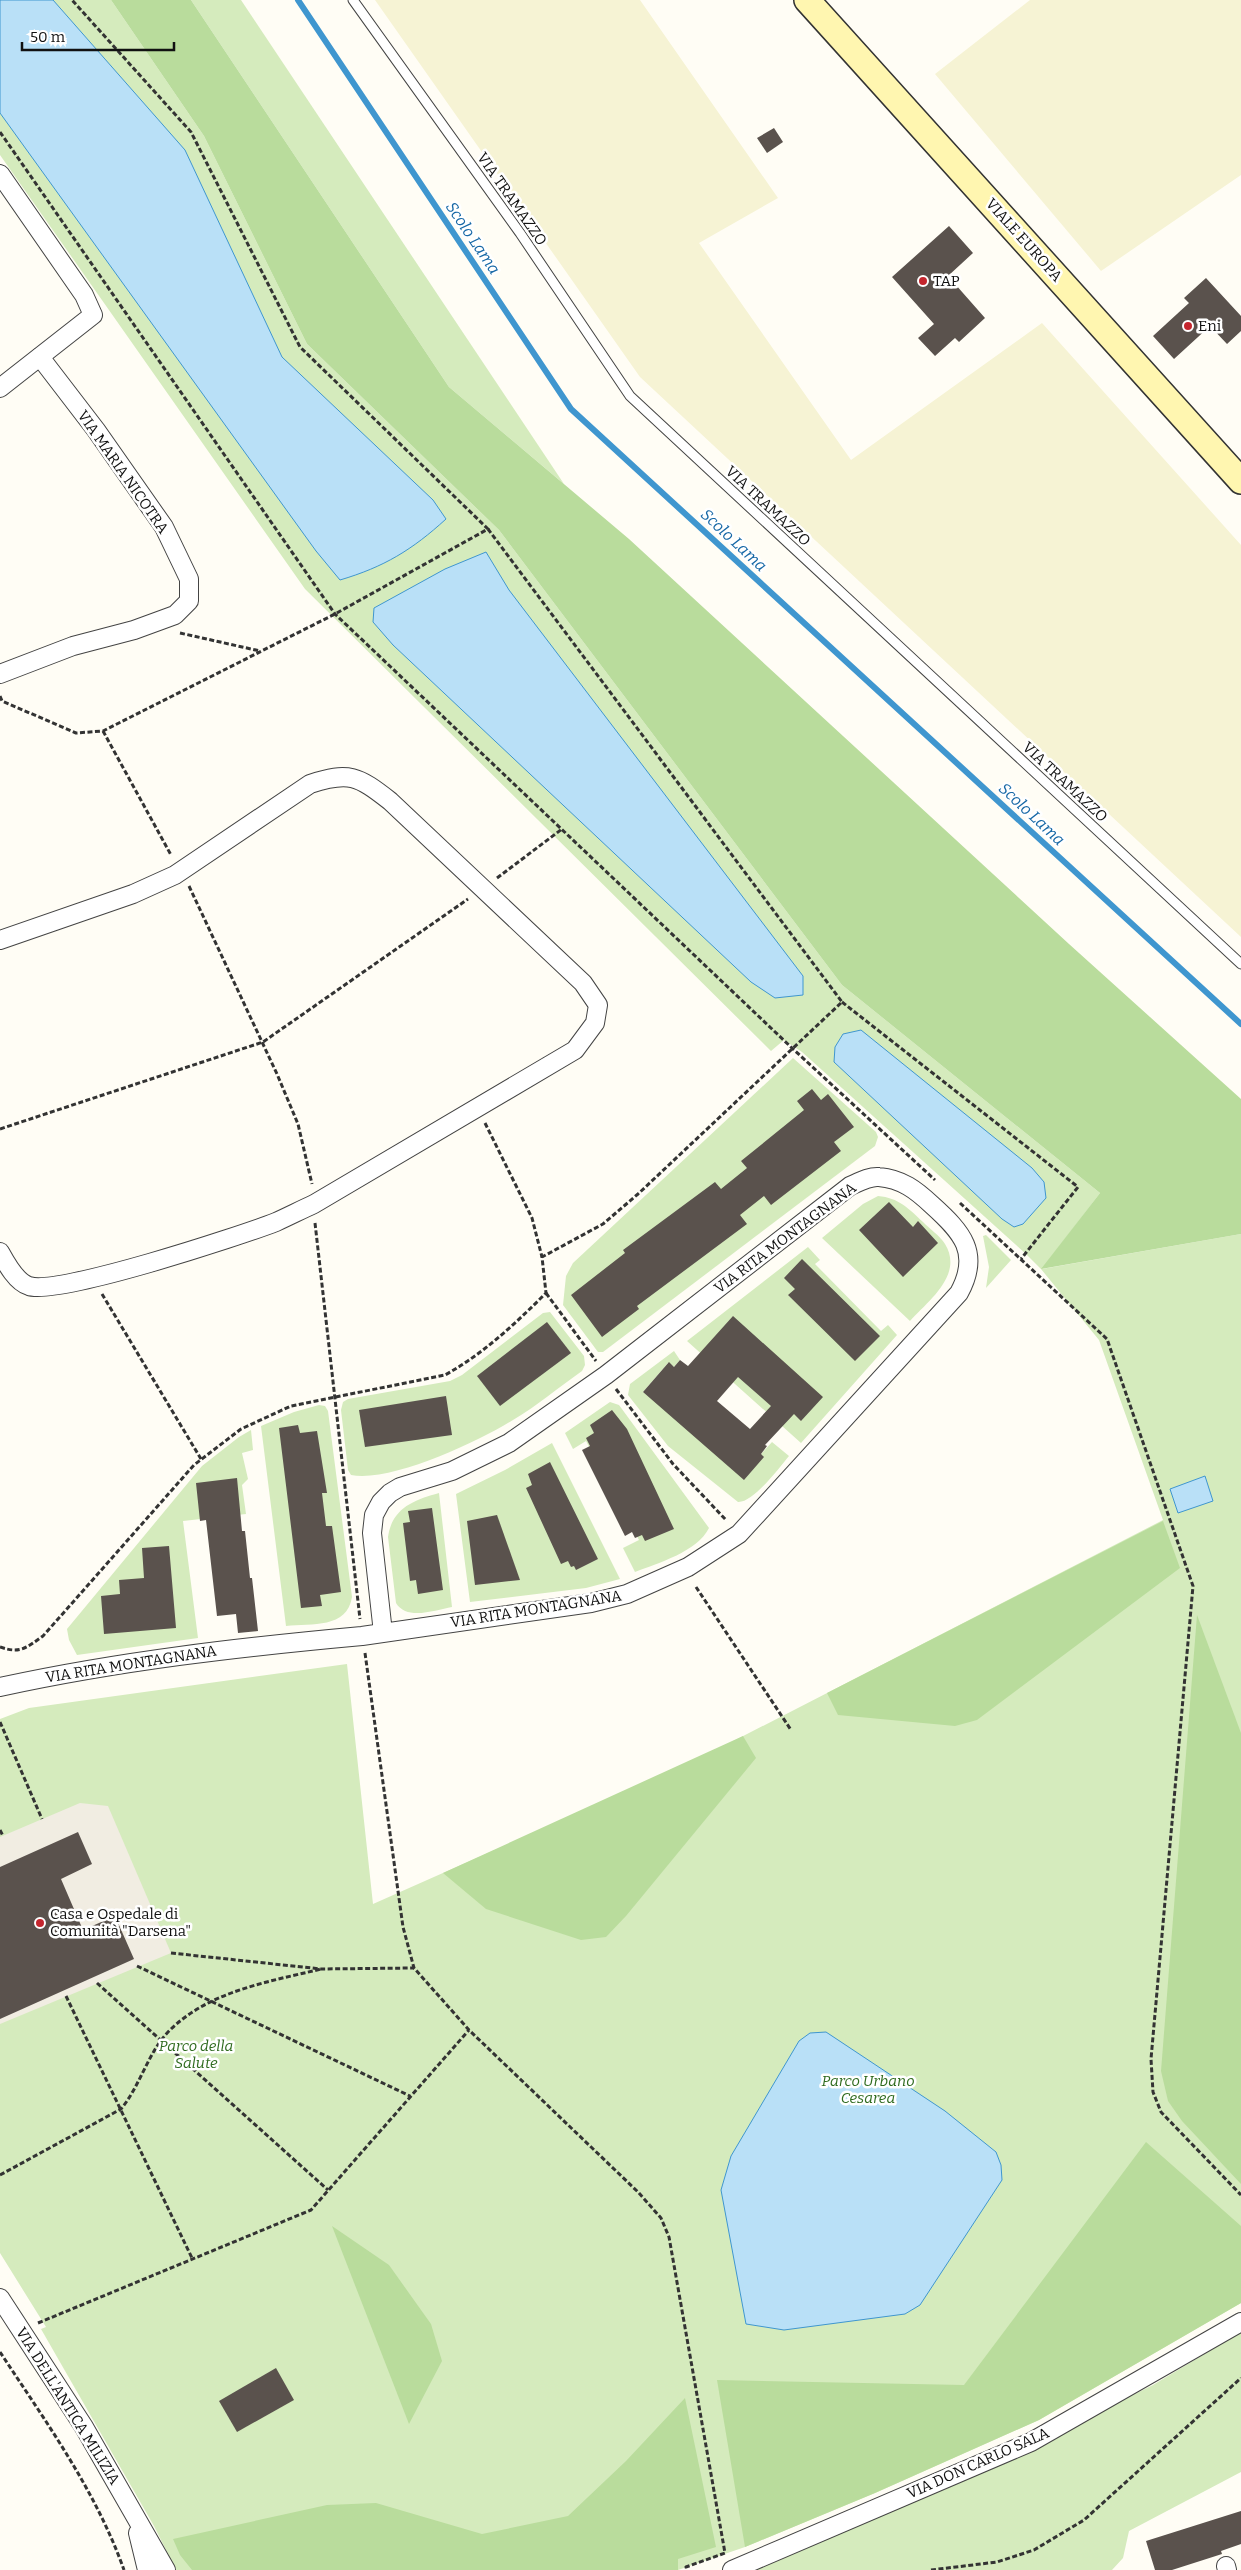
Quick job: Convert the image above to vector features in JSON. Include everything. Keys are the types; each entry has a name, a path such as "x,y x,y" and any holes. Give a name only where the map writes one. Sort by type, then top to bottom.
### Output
{"main road":[{"name":"VIALE EUROPA","path":"807,0 1241,480"}],"street":[{"path":"0,174 84,295 93,315 0,388"},
{"name":"VIA MARIA NICOTRA","path":"0,674 73,646 146,626 175,614 189,601 189,579 164,527 96,430 40,357"},
{"path":"0,940 132,894 180,871 310,784 335,776 363,780 390,801 583,983 598,1005 595,1023 575,1050 314,1204 275,1222 134,1267 50,1288 28,1286 9,1268 0,1252"},
{"name":"VIA RITA MONTAGNANA","path":"0,1687 47,1677 201,1653 383,1633 591,1603 627,1594 688,1567 739,1534 959,1293 968,1277 968,1257 966,1247 955,1225 913,1188 900,1181 877,1176 850,1186 606,1375 509,1443 452,1471 400,1487 390,1492 381,1502 374,1515 372,1533 383,1633"},
{"name":"VIA DELL'ANTICA MILIZIA","path":"0,2298 84,2427 166,2570"},
{"name":"VIA DON CARLO SALA","path":"732,2570 1031,2442 1241,2322"},
{"name":"VIA DELL'ANTICA MILIZIA","path":"134,2515 146,2570"}],"lane":[{"name":"VIA TRAMAZZO","path":"354,0 520,233 630,396 1241,964"}],"path":[{"path":"72,0 191,132 300,347 488,529 842,1002 1078,1187 1021,1259"},
{"path":"0,132 335,614 792,1048 941,1185"},
{"path":"0,696 1,701 76,733 103,731 335,614 488,529"},
{"path":"146,626 261,651"},
{"path":"103,731 180,871 263,1042 298,1124 311,1177 333,1396 360,1621"},
{"path":"0,1129 263,1042 483,888 562,829"},
{"path":"542,1257 604,1224 842,1002"},
{"path":"477,1108 532,1218 542,1257 546,1293 596,1361"},
{"path":"955,1198 1107,1339 1193,1586 1151,2059 1153,2092 1161,2112 1241,2195"},
{"path":"92,1278 201,1459"},
{"path":"0,1647 12,1651 26,1648 43,1636 201,1459 241,1429 291,1406 333,1396 445,1375 466,1364 511,1327 546,1293"},
{"path":"613,1384 673,1464 728,1522"},
{"path":"696,1587 791,1730"},
{"path":"364,1645 403,1927 414,1968 469,2030 638,2192 662,2218 669,2237 725,2553 686,2567 687,2570"},
{"path":"0,1722 42,1819"},
{"path":"0,1830 3,1836"},
{"path":"171,1953 321,1969 414,1968"},
{"path":"138,1966 410,2096"},
{"path":"0,2175 120,2109 134,2094 168,2032 202,2006 244,1988 321,1969"},
{"path":"97,1983 328,2190"},
{"path":"66,1996 192,2258"},
{"path":"38,2323 310,2210 469,2030"},
{"path":"0,2352 75,2467 112,2537 124,2570"},
{"path":"931,2570 997,2562 1034,2550 1084,2520 1241,2378"}],"shaded area":[{"path":"375,0 640,0 778,198 699,243 851,460 1042,323 1241,545 1241,937 640,377"},
{"path":"1030,0 1241,0 1241,175 1101,271 935,74"},
{"path":"80,1803 108,1806 171,1953 0,2024 0,1837"}],"green space":[{"path":"0,0 111,0 204,136 307,344 499,530 842,985 1100,1193 1042,1269 1241,1234 1241,2303 1039,2420 875,2493 745,2547 678,2570 176,2570 154,2526 41,2329 46,2327 0,2253 0,1719 29,1708 347,1664 373,1904 687,1765 1163,1520 1099,1340 1041,1269 802,1052 784,1040 771,1051 305,589 0,155"},
{"path":"111,0 191,0 449,387 629,539 1069,944 1241,1099 1241,1234 1041,1269 1100,1193 842,985 499,530 307,344 204,136"},
{"path":"191,0 241,0 564,484 449,387"},
{"path":"793,1058 876,1132 878,1137 875,1146 603,1352 598,1352 563,1305 566,1276 573,1263"},
{"path":"878,1196 898,1201 908,1208 940,1238 950,1255 947,1277 941,1287 910,1321 822,1238 863,1204"},
{"path":"986,1235 1011,1260 986,1288 989,1267 983,1236"},
{"path":"808,1247 820,1260 815,1264 881,1331 888,1325 897,1335 801,1443 687,1341"},
{"path":"550,1312 584,1356 585,1365 582,1371 522,1415 457,1449 434,1459 388,1473 368,1476 351,1475 348,1470 341,1410 343,1402 348,1399 450,1381 462,1375 543,1313"},
{"path":"674,1351 680,1360 674,1367 668,1363 643,1392 761,1454 772,1442 789,1456 758,1491 744,1501 738,1502 668,1446 628,1395 630,1384"},
{"path":"610,1402 619,1405 709,1528 696,1544 676,1556 635,1572 623,1548 639,1540 586,1441 573,1449 565,1433"},
{"path":"319,1405 325,1406 328,1411 352,1597 349,1607 343,1615 336,1619 317,1624 286,1626 261,1426 294,1412"},
{"path":"251,1430 253,1450 242,1453 248,1479 242,1485 246,1514 183,1521 198,1638 77,1655 69,1640 67,1629 202,1466"},
{"path":"552,1443 620,1579 586,1588 470,1602 456,1494 505,1470"},
{"path":"439,1493 452,1607 422,1613 407,1612 396,1603 388,1537 390,1527 399,1512 413,1502"},
{"path":"1163,1521 1180,1568 977,1720 955,1726 838,1715 827,1693"},
{"path":"1197,1615 1241,1733 1241,2184 1182,2121 1168,2101 1161,2071"},
{"path":"743,1736 756,1758 626,1916 606,1937 581,1940 486,1909 443,1873"},
{"path":"1146,2142 1241,2226 1241,2303 1039,2420 875,2493 745,2547 717,2380 964,2385"},
{"path":"332,2226 389,2265 431,2324 442,2361 409,2424"},
{"path":"1241,2332 1241,2472 1129,2531 1123,2558 1112,2570 749,2570 926,2497 1153,2385"},
{"path":"685,2398 716,2547 678,2559 678,2570 192,2570 180,2555 173,2539 327,2505 376,2503 482,2534 568,2516 626,2461"}],"water":[{"path":"0,0 53,0 185,150 282,357 433,500 446,519 421,540 384,563 340,580 316,551 0,113"},
{"path":"486,552 509,590 803,976 803,995 775,998 751,982 393,645 373,622 374,608 445,569"},
{"path":"861,1030 1032,1168 1044,1182 1046,1198 1023,1224 1014,1227 1002,1219 834,1062 835,1047 843,1034"},
{"path":"1205,1476 1213,1501 1178,1513 1170,1489"},
{"path":"826,2032 945,2111 996,2152 1001,2165 1002,2180 920,2305 905,2314 784,2330 746,2324 721,2190 731,2156 799,2041 810,2033"}],"building":[{"path":"774,128 783,142 767,153 757,138"},
{"path":"949,226 973,253 948,276 985,318 959,342 955,338 935,356 918,338 934,324 892,277"},
{"path":"1206,278 1241,316 1241,331 1227,344 1210,326 1174,359 1153,336 1189,303 1184,298"},
{"path":"812,1089 821,1100 828,1094 854,1127 834,1142 841,1151 771,1205 764,1196 740,1215 747,1224 637,1306 639,1309 602,1337 571,1295 625,1253 623,1250 715,1182 721,1189 747,1168 741,1161 804,1110 797,1101"},
{"path":"889,1202 913,1227 918,1221 938,1243 903,1277 859,1230"},
{"path":"802,1259 880,1336 855,1361 788,1295 795,1289 784,1278"},
{"path":"733,1316 823,1397 801,1421 794,1414 765,1445 767,1446 761,1454 764,1457 744,1480 643,1392 669,1362 674,1367 680,1360 688,1366","holes":["738,1377 771,1406 750,1429 717,1401"]},
{"path":"547,1322 571,1353 500,1406 477,1376"},
{"path":"446,1396 452,1435 365,1447 359,1410"},
{"path":"612,1410 627,1429 674,1529 645,1541 642,1535 635,1538 632,1532 625,1536 582,1450 590,1446 586,1438 594,1433 590,1425"},
{"path":"298,1425 300,1433 317,1431 327,1493 322,1493 326,1526 332,1526 341,1592 320,1595 322,1606 301,1608 279,1428"},
{"path":"550,1462 598,1559 576,1570 574,1566 571,1567 568,1561 561,1564 526,1488 532,1485 528,1474"},
{"path":"237,1478 242,1531 245,1531 258,1631 238,1633 236,1614 217,1616 206,1520 200,1521 196,1483"},
{"path":"432,1508 443,1590 418,1594 416,1580 410,1581 403,1523 410,1522 408,1511"},
{"path":"497,1515 520,1580 475,1585 467,1521"},
{"path":"169,1546 176,1628 104,1634 101,1596 120,1594 119,1580 144,1578 142,1548"},
{"name":"Casa e Ospedale di Comunità \"Darsena\"","path":"78,1832 92,1864 61,1879 83,1930 115,1916 134,1959 0,2019 0,1867"},
{"path":"276,2368 294,2400 237,2432 219,2401"},
{"path":"1241,2511 1241,2544 1221,2551 1222,2554 1172,2570 1155,2570 1146,2541"}],"waterway":[{"name":"Scolo Lama","path":"298,0 571,409 1241,1024"}],"place":[{"name":"TAP","path":"923,281"},
{"name":"Eni","path":"1188,326"},
{"name":"Casa e Ospedale di Comunità \"Darsena\"","path":"40,1923"}],"park label":[{"name":"Parco della Salute","path":"196,2054"},
{"name":"Parco Urbano Cesarea","path":"868,2090"}]}
